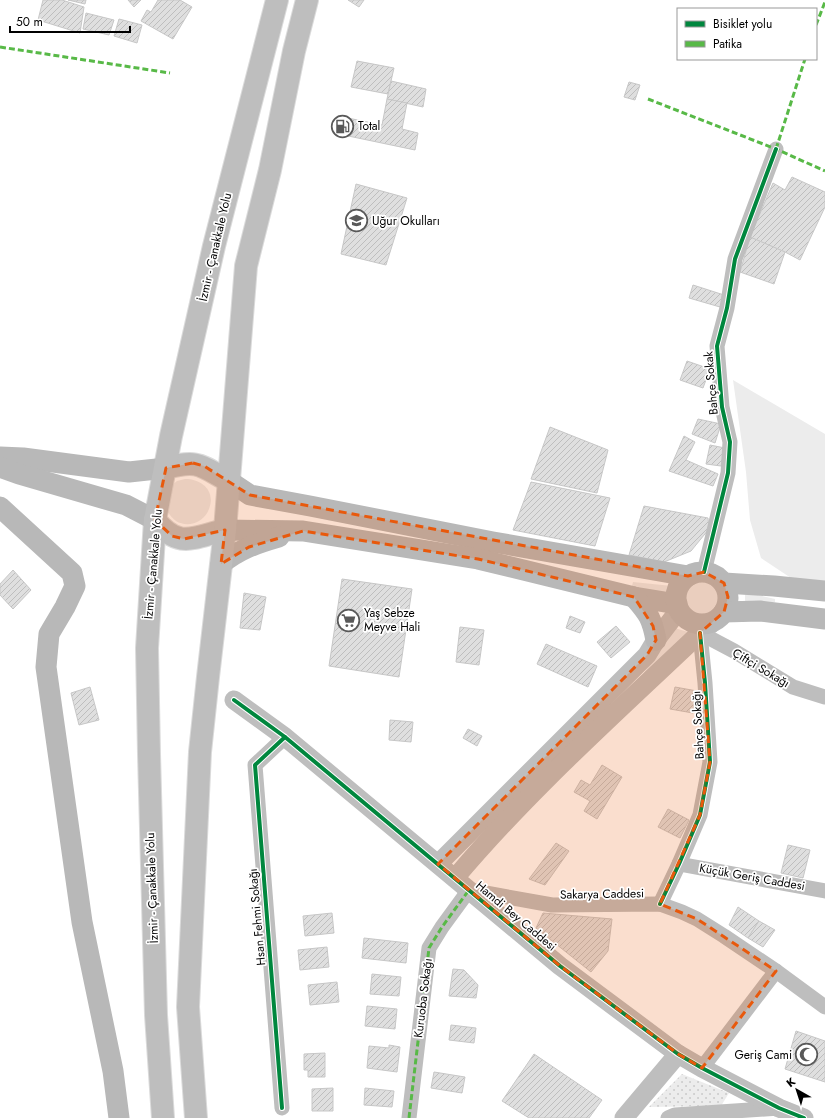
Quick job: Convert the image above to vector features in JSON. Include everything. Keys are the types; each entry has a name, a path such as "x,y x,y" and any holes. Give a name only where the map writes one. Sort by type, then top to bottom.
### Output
{"highway":[{"name":"İzmir - Çanakkale Yolu","path":"163,1118 156,1015 147,648 155,520 171,436 214,246 277,0"},
{"path":"196,1118 188,1007 200,752 225,530 246,266 270,170 294,51 307,0"},
{"path":"166,468 181,464 193,463 204,466 229,481"},
{"path":"155,520 162,529 172,536 184,539 196,539 207,534 225,530"}],"main road":[{"path":"0,457 23,458 129,472 166,468"},
{"path":"0,467 10,477 126,505 155,520"},
{"path":"229,481 250,495 493,542 696,574 712,574 724,583 728,598 727,605 720,616 708,624 691,622 684,617 678,607 676,596 678,588 682,582 696,574"},
{"path":"0,507 72,573 75,586 65,607 49,634 46,666 82,922 113,1071 119,1118"},
{"path":"225,530 303,531 478,559 634,598 678,607"},
{"path":"221,564 248,547 303,531"},
{"path":"724,583 825,591"},
{"path":"634,598 647,612 653,626 656,640"},
{"path":"720,616 760,611 825,619"}],"street":[{"name":"Bahçe Sokak","path":"696,574 728,473 730,442 722,407 717,346 728,308 735,259 776,149"},
{"path":"438,864 647,655 678,607"},
{"path":"462,884 477,852 549,777 700,633 720,616"},
{"name":"Çiftçi Sokağı","path":"700,633 734,651 793,687 825,696"},
{"name":"Bahçe Sokağı","path":"660,904 700,815 710,762 700,633"},
{"name":"Hamdi Bey Caddesi","path":"234,700 285,737 560,966 678,1054 780,1108 804,1118"},
{"name":"Hsan Fehmi Sokağı","path":"282,1108 255,765 285,737"},
{"name":"Küçük Geriş Caddesi","path":"679,864 825,891"},
{"name":"Sakarya Caddesi","path":"462,884 552,905 660,904 697,919 724,936 825,1007"},
{"name":"Kuruoba Sokağı","path":"409,1118 429,948 442,927 462,884"},
{"path":"702,1068 776,972"},
{"path":"624,1118 678,1054"},
{"path":"668,1118 676,1115 780,1108"}],"highlighted area":[{"path":"193,463 204,466 250,495 688,576 704,572 724,583 728,597 724,612 700,633 710,762 700,815 660,904 697,919 776,971 702,1068 678,1054 560,966 438,864 647,655 656,640 653,626 634,597 478,559 303,531 249,547 221,564 225,530 184,539 172,536 155,520 166,468"}],"shaded area":[{"path":"733,380 825,434 825,583 791,578 761,558 750,520 746,472"},
{"path":"185,479 197,481 202,484 206,487 211,497 211,503 207,514 199,521 190,524 176,521 167,511 172,485 177,481"},
{"path":"703,580 716,585 721,598 716,611 703,616 690,611 685,598 690,585"},
{"path":"633,582 672,586 669,599 632,586"},
{"path":"745,592 775,599 775,602 745,601"},
{"path":"675,628 691,633 647,677 644,673"},
{"path":"682,1074 729,1093 721,1106 649,1107"}],"building":[{"path":"43,0 62,0 84,7 80,33 38,20"},
{"path":"68,0 86,0 85,4"},
{"path":"128,0 141,0 134,7"},
{"path":"158,0 180,0 192,7 173,39 141,21 147,10 151,12"},
{"path":"348,0 364,0 359,7"},
{"path":"86,13 114,20 109,35 83,29"},
{"path":"119,19 142,25 137,43 114,36"},
{"path":"357,61 394,68 388,94 351,87"},
{"path":"391,81 426,89 423,107 387,99"},
{"path":"629,82 640,85 635,100 624,97"},
{"path":"387,99 407,103 402,129 418,133 415,150 334,133 338,116 382,125"},
{"path":"792,177 825,192 825,207 800,260 750,237 773,183 785,190"},
{"path":"356,184 407,198 386,265 341,254"},
{"path":"750,237 785,252 774,284 740,272"},
{"path":"693,285 724,295 720,307 689,298"},
{"path":"687,361 710,369 703,388 680,380"},
{"path":"698,419 721,424 715,443 692,434"},
{"path":"550,427 608,450 597,493 531,479"},
{"path":"684,436 695,442 686,460 718,474 713,486 669,471"},
{"path":"710,445 725,448 721,466 706,464"},
{"path":"531,482 610,498 595,546 513,530"},
{"path":"644,506 708,518 709,529 691,551 664,562 629,555"},
{"path":"13,570 31,590 13,609 0,595 0,584"},
{"path":"342,579 412,589 399,677 329,666"},
{"path":"244,593 266,597 260,630 240,628"},
{"path":"570,616 585,622 580,633 566,628"},
{"path":"616,626 630,642 611,658 597,642"},
{"path":"460,627 484,630 479,665 456,662"},
{"path":"546,644 597,666 588,687 537,664"},
{"path":"90,687 99,720 79,725 71,693"},
{"path":"675,687 697,691 693,713 670,709"},
{"path":"390,720 413,722 411,742 389,740"},
{"path":"468,729 482,736 477,746 463,738"},
{"path":"602,765 622,777 597,819 584,811 590,801 574,792 581,780 590,785"},
{"path":"668,809 689,820 680,838 658,827"},
{"path":"556,843 569,851 545,885 529,879"},
{"path":"788,845 810,850 803,878 781,873"},
{"path":"738,907 759,921 748,938 729,925"},
{"path":"332,913 334,933 305,936 303,916"},
{"path":"543,913 612,919 608,951 591,972 536,928"},
{"path":"759,921 775,930 763,947 748,938"},
{"path":"364,938 408,943 406,963 362,958"},
{"path":"327,947 329,967 300,970 298,950"},
{"path":"453,969 464,970 478,985 476,998 449,996"},
{"path":"372,974 401,977 399,996 370,994"},
{"path":"337,982 339,1002 310,1005 308,985"},
{"path":"367,1006 397,1009 395,1029 365,1026"},
{"path":"451,1025 476,1028 474,1043 449,1040"},
{"name":"Geriş Cami","path":"796,1031 825,1041 825,1082 785,1069"},
{"path":"389,1045 400,1047 397,1072 367,1068 369,1046 389,1048"},
{"path":"325,1053 325,1077 308,1077 308,1070 304,1070 304,1054"},
{"path":"534,1054 602,1100 589,1118 529,1118 502,1101"},
{"path":"434,1072 465,1077 462,1093 431,1088"},
{"path":"333,1088 333,1111 312,1111 312,1089"},
{"path":"365,1088 394,1091 392,1107 364,1105"}],"marked path":[{"path":"817,22 825,2"},
{"path":"0,47 170,73"},
{"path":"776,149 805,60"},
{"path":"648,99 776,149 825,171"},
{"path":"409,1118 429,948 442,927 469,890"}],"cycle path":[{"path":"704,572 728,473 730,442 722,407 717,346 727,308 735,259 776,149"},
{"path":"660,904 700,815 710,762 700,633"},
{"path":"234,700 285,737 560,966 678,1054 779,1108 804,1118"},
{"path":"282,1108 255,765 285,737"}],"place":[{"name":"Total","path":"343,126"},
{"name":"Uğur Okulları","path":"357,221"},
{"name":"Yaş Sebze Meyve Hali","path":"349,620"},
{"name":"Geriş Cami","path":"807,1055"}]}
